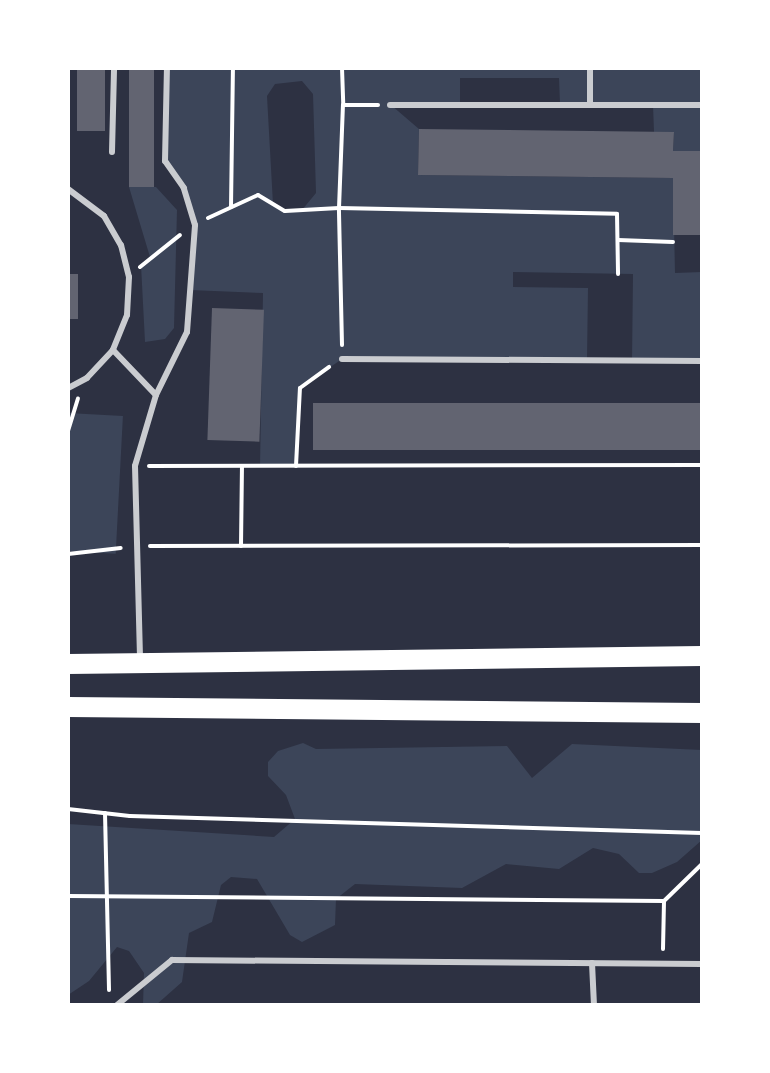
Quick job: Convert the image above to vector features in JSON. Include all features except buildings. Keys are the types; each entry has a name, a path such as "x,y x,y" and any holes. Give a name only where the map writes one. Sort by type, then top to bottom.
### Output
{"main road":[{"path":"70,661 140,664 702,656"},
{"path":"68,707 702,713"}],"lane":[{"path":"112,152 114,68"},
{"path":"140,664 135,466 156,395 187,332 195,225 184,188 165,161 167,68"},
{"path":"590,68 590,104"},
{"path":"390,105 702,105"},
{"path":"68,189 104,216 121,245 129,277 127,315 113,350 84,379 68,388"},
{"path":"113,350 156,395"},
{"path":"342,359 702,361"},
{"path":"117,1005 172,960 702,964"},
{"path":"592,963 594,1005"}],"path":[{"path":"231,207 233,68"},
{"path":"296,466 300,388 342,359 339,208 342,68"},
{"path":"343,105 390,105"},
{"path":"129,277 195,225 258,195 285,211 339,208 617,214 618,274"},
{"path":"618,240 673,242"},
{"path":"68,431 84,379"},
{"path":"135,466 702,465"},
{"path":"241,546 242,466"},
{"path":"68,554 137,546 702,545"},
{"path":"68,809 105,813 702,833"},
{"path":"105,813 110,1005"},
{"path":"68,896 664,901 702,864"},
{"path":"663,963 664,901"}],"shaded area":[{"path":"167,68 702,68 702,151 673,151 674,132 654,132 653,105 560,104 559,78 460,78 460,104 391,105 419,129 418,175 673,178 675,273 702,272 702,361 632,361 633,274 513,272 513,287 588,288 587,360 342,359 300,388 296,466 260,466 263,293 190,290 195,225 184,188 165,161","holes":["302,81 313,94 316,193 302,210 285,211 273,204 267,96 275,84"]},
{"path":"129,187 156,187 177,210 174,328 165,339 145,342 141,265 150,257"},
{"path":"68,413 123,416 116,554 68,551"},
{"path":"303,743 316,749 507,746 532,778 572,744 702,750 702,840 677,862 652,873 639,873 619,854 593,848 559,869 506,864 462,888 355,884 336,899 335,925 302,942 290,935 257,879 231,877 221,885 212,922 189,933 182,982 156,1005 143,1005 144,973 129,951 117,947 89,981 68,995 68,824 274,837 295,819 286,795 268,776 268,762 278,751"}]}
